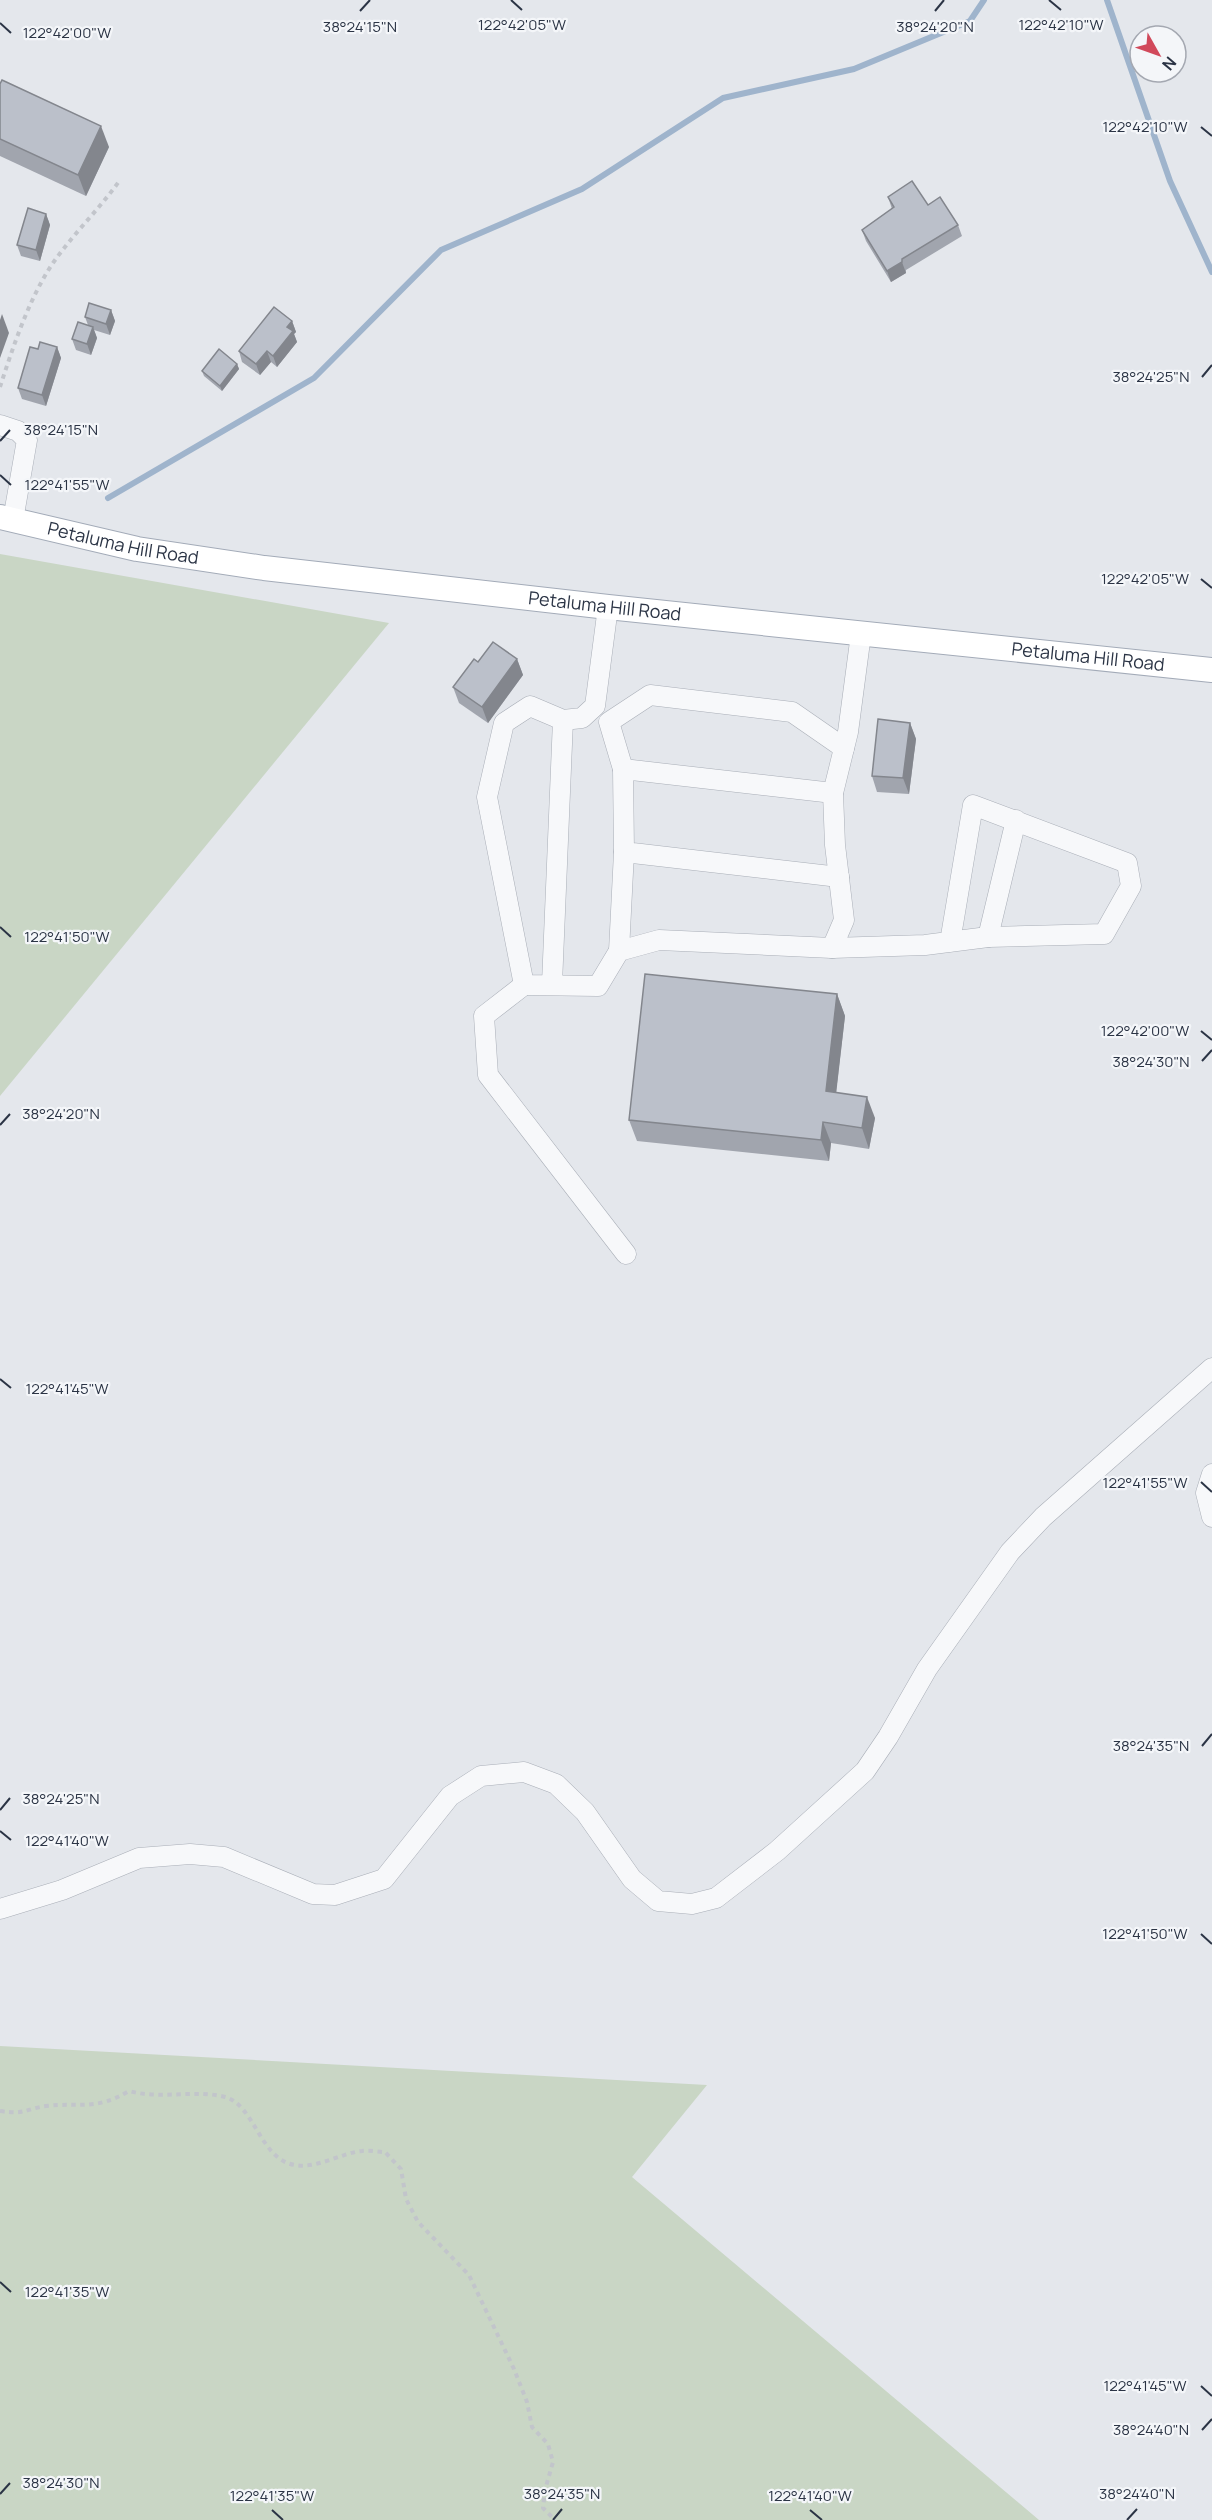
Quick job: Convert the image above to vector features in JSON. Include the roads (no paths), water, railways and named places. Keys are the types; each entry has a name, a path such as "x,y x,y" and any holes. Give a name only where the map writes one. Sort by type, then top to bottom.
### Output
{"main road":[{"name":"Petaluma Hill Road","path":"7,519 137,549 264,568 608,607 1212,670"}],"lane":[{"path":"0,425 18,431 27,440 7,519"},
{"path":"525,986 487,797 504,723 530,706 563,720 582,718 595,706 608,607"},
{"path":"832,948 844,920 833,793 844,748 861,634"},
{"path":"609,722 650,695 792,712 844,748"},
{"path":"595,706 609,722 623,770 624,852 619,951 598,986 552,984 525,986 484,1016 488,1075 626,1254"},
{"path":"552,984 563,720"},
{"path":"623,770 833,793"},
{"path":"619,951 659,940 832,948 950,942 988,937 1104,934 1131,886 1127,863 973,805 950,942"},
{"path":"988,937 1016,820"},
{"path":"624,852 839,877"},
{"path":"0,1909 62,1890 139,1858 190,1854 224,1857 313,1894 335,1895 384,1879 450,1796 481,1776 524,1772 556,1784 585,1812 632,1879 658,1901 692,1904 716,1898 777,1851 865,1771 888,1737 927,1669 1010,1552 1043,1517 1212,1368"},
{"path":"1212,1474 1206,1493 1212,1517"}],"waterway":[{"path":"108,498 314,378 441,250 582,189 723,98 854,69 970,21 984,0"},
{"path":"1107,0 1170,181 1212,272"}]}
